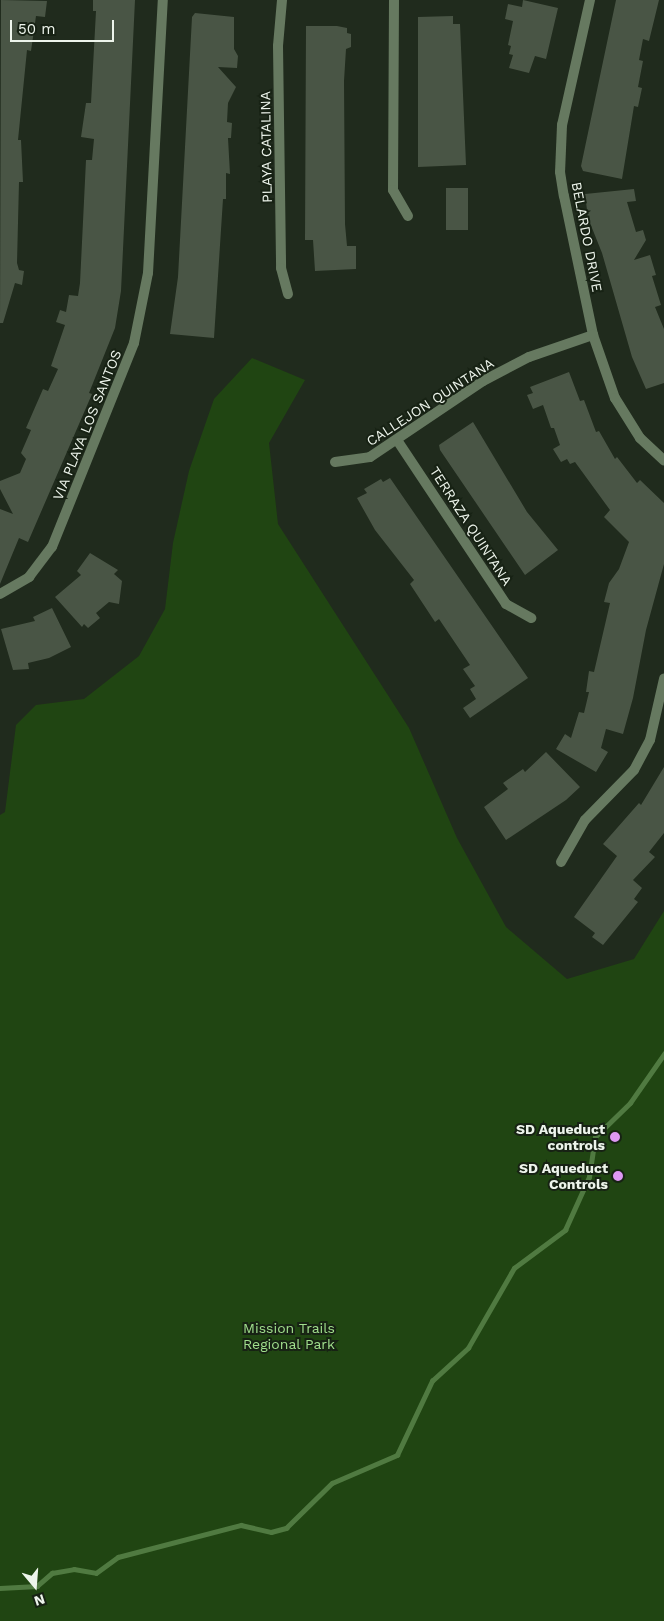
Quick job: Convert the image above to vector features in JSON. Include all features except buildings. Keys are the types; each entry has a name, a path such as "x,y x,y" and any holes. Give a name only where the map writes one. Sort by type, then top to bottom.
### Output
{"street":[{"name":"VIA PLAYA LOS SANTOS","path":"0,594 29,577 52,547 134,343 148,273 162,0"},
{"name":"PLAYA CATALINA","path":"282,0 278,46 281,268 288,294"},
{"path":"394,0 393,190 408,216"},
{"name":"BELARDO DRIVE","path":"590,0 562,125 560,172 593,335 615,398 640,438 664,460"},
{"name":"CALLEJON QUINTANA","path":"336,462 370,457 483,381 529,357 593,335"},
{"name":"TERRAZA QUINTANA","path":"397,440 506,604 531,618"},
{"path":"561,862 585,820 634,770 650,740 664,679"}],"green space":[{"name":"Mission Trails Regional Park","path":"252,358 305,380 269,443 278,524 409,728 457,838 506,927 567,979 634,959 664,911 664,1621 0,1621 0,815 5,812 16,725 36,705 84,699 139,656 165,609 173,543 189,471 214,399"}],"waterway":[{"path":"0,1588 37,1586 52,1573 74,1569 96,1573 118,1557 241,1525 271,1532 286,1528 332,1483 397,1455 432,1381 468,1348 514,1268 565,1230 589,1177 595,1137 630,1103 664,1054"}],"place":[{"name":"SD Aqueduct controls","path":"615,1137"},
{"name":"SD Aqueduct Controls","path":"618,1176"}]}
